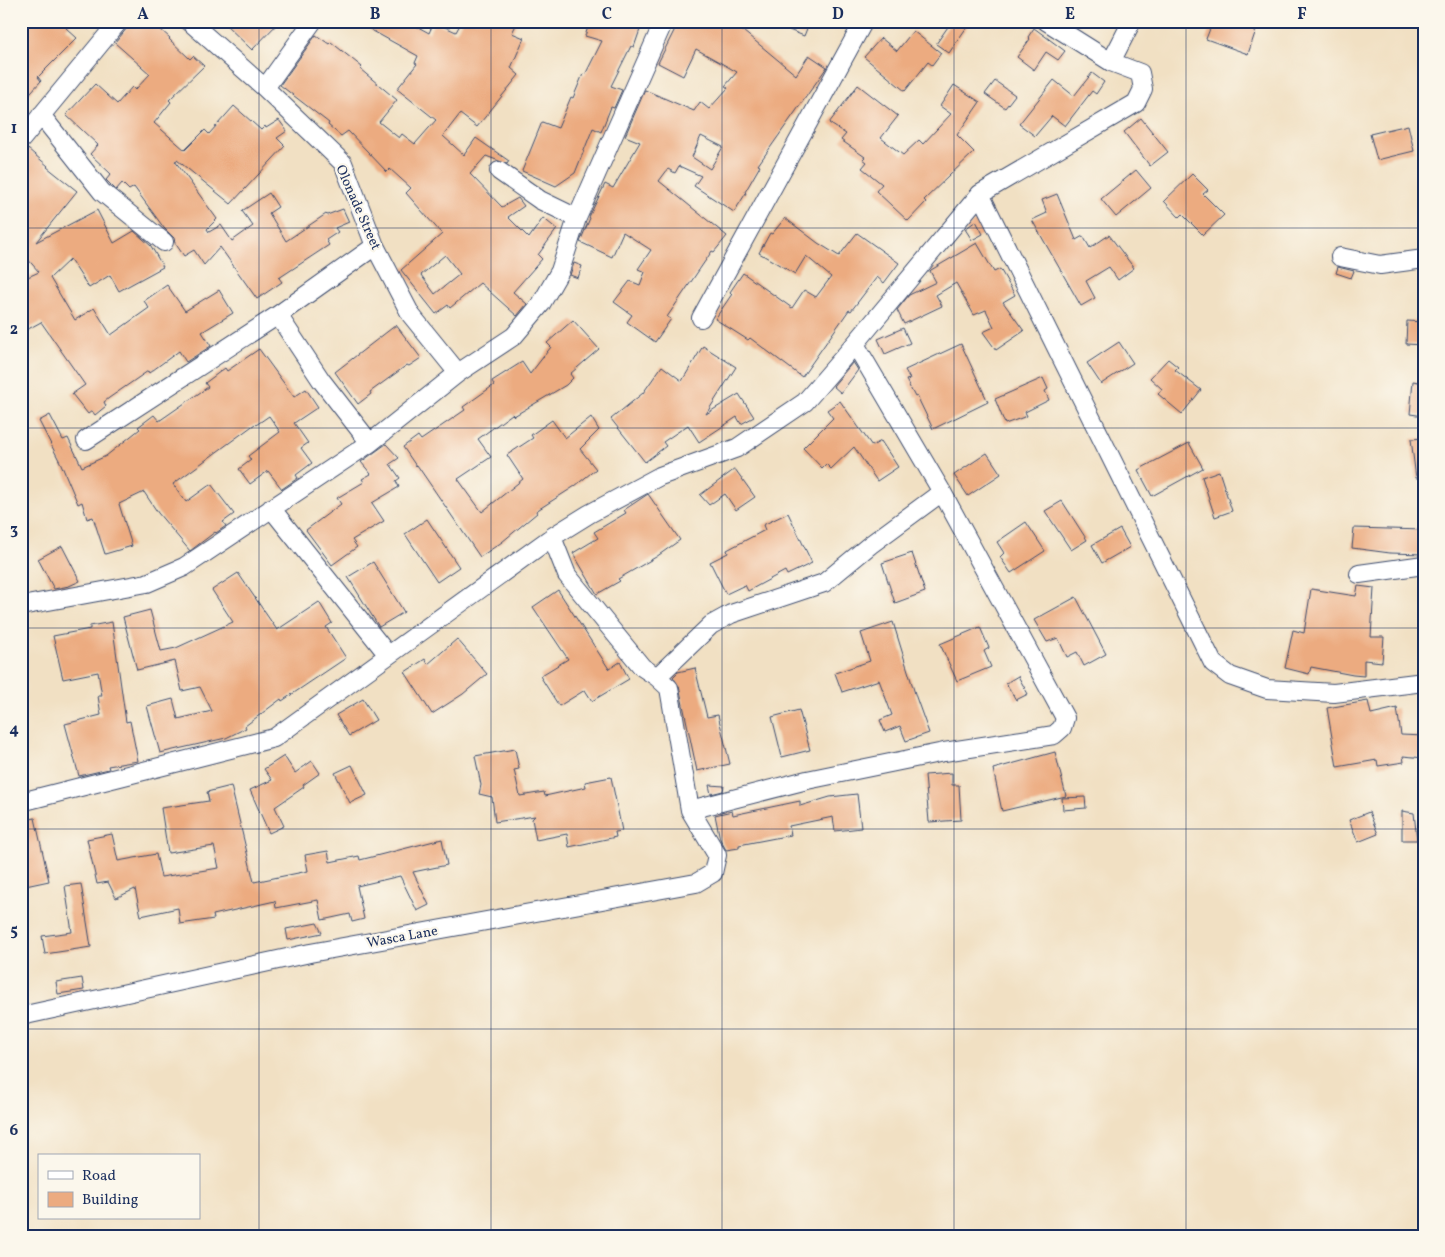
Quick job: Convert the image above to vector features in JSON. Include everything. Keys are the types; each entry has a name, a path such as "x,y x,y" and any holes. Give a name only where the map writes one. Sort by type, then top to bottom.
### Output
{"street":[{"path":"21,140 119,21"},
{"name":"Olonade Street","path":"189,21 265,88 342,163 375,246 411,314 458,373"},
{"path":"265,88 313,21"},
{"path":"21,606 147,583 184,567 370,443 458,373 514,336 542,304 560,271 577,218 664,21"},
{"path":"701,318 864,21"},
{"path":"21,802 274,738 552,537 589,514 660,476 737,448 805,402 980,194 1136,103 1143,89 1140,73 1111,62 1046,21"},
{"path":"1111,62 1132,21"},
{"path":"41,115 102,192 164,242"},
{"path":"499,171 540,200 577,218"},
{"path":"980,194 1213,662 1230,676 1267,689 1334,693 1424,682"},
{"path":"86,440 278,315 375,246"},
{"path":"1340,256 1380,265 1424,259"},
{"path":"278,315 321,380 370,443"},
{"path":"552,537 567,575 642,668 657,677 669,688 690,810 807,780 944,752 1054,735 1062,728 1065,718 942,492 855,344"},
{"path":"657,677 711,625 731,614 824,583 870,545 942,492"},
{"path":"271,508 388,655"},
{"path":"1359,574 1424,565"},
{"name":"Wasca Lane","path":"21,1016 310,953 696,883 713,873 716,855 690,810"}],"building":[{"path":"21,21 72,21 66,28 77,38 38,77 41,81 21,103"},
{"path":"130,21 151,21 190,59 193,56 204,66 169,100 171,102 154,123 185,150 205,130 209,134 234,106 261,130 265,126 266,128 279,120 287,131 277,138 285,146 231,204 177,160 175,161 217,219 207,229 209,232 221,225 232,241 253,226 242,211 269,193 278,207 269,213 286,241 326,214 343,209 349,222 335,228 338,232 326,240 329,245 279,278 282,282 257,299 220,247 204,265 194,250 184,256 175,243 174,238 164,228 134,187 129,190 122,183 116,190 106,180 111,174 90,154 98,145 66,115 95,84 117,104 132,87 135,90 150,74 115,43"},
{"path":"222,21 280,21 252,50"},
{"path":"355,21 407,21 429,33 434,22 456,32 462,21 518,21 512,33 524,38 511,68 519,75 477,127 460,114 443,136 464,155 476,138 509,161 507,164 486,156 470,174 502,207 518,198 524,206 508,217 529,238 543,218 557,229 538,255 542,259 513,292 527,304 517,316 480,283 450,308 448,305 436,314 401,270 442,234 406,193 411,188 390,169 387,172 348,131 341,136 328,125 329,123 280,85 316,35 329,44 331,42 362,67 360,69 397,100 379,122 399,138 402,134 415,144 436,120 397,89 417,64 415,63 418,56","holes":["445,255 460,274 435,294 421,275"]},
{"path":"590,21 643,21 634,47 631,46 611,86 622,90 614,108 611,107 601,132 593,128 575,173 556,186 522,171 542,122 558,128 571,97 573,98 583,74 585,75 602,41 585,36"},
{"path":"679,21 717,21 731,28 732,25 743,31 796,75 809,55 827,67 758,165 760,166 734,212 694,186 701,176 679,166 675,173 668,169 659,181 727,236 714,252 712,251 667,317 671,319 655,342 627,322 632,315 614,302 630,281 640,285 645,272 638,269 651,250 623,232 612,257 580,242 589,217 605,184 613,188 640,142 625,136 645,90 694,111 700,102 709,109 728,88 725,86 737,72 696,49 683,76 658,63","holes":["701,136 723,147 710,169 692,157"]},
{"path":"792,21 810,21 804,36 789,30"},
{"path":"952,21 971,21 949,53 936,44"},
{"path":"1213,21 1259,21 1248,54 1206,39"},
{"path":"1034,28 1065,51 1058,60 1046,52 1034,70 1017,57 1030,39 1028,37"},
{"path":"913,31 941,53 932,65 928,62 905,91 864,57 881,38 897,51"},
{"path":"1092,73 1104,82 1096,94 1092,91 1065,126 1052,116 1035,136 1019,124 1054,80 1074,96"},
{"path":"995,81 1015,95 1005,108 985,94"},
{"path":"858,85 898,116 881,138 903,155 919,140 923,144 951,114 940,106 954,85 980,102 957,135 974,152 924,200 926,202 908,221 876,191 882,184 862,168 867,162 863,159 865,157 841,140 846,134 829,123"},
{"path":"1141,118 1168,152 1150,166 1124,132"},
{"path":"1408,125 1414,151 1377,160 1370,134"},
{"path":"28,149 77,191 36,242 97,210 114,243 134,231 151,246 163,267 119,291 110,275 89,288 70,259 50,278 75,320 94,308 111,335 149,308 144,301 167,285 185,311 219,290 233,313 202,332 211,346 186,362 179,351 149,373 148,371 109,398 104,402 106,406 95,415 92,411 88,414 72,394 85,385 41,322 21,333 21,280 39,272 25,256 21,261 21,157"},
{"path":"1136,170 1151,188 1116,217 1101,199"},
{"path":"1192,174 1208,190 1203,194 1224,215 1203,235 1182,214 1179,217 1164,201"},
{"path":"1057,194 1076,240 1083,236 1090,248 1109,235 1134,268 1118,280 1109,267 1086,281 1095,298 1081,306 1032,220 1047,213 1042,200"},
{"path":"785,218 839,256 857,233 899,263 884,283 877,277 851,311 849,310 802,377 750,338 748,340 715,319 732,294 730,292 743,273 792,308 804,290 816,297 831,277 806,256 795,274 759,253 770,233 772,234"},
{"path":"976,221 983,234 972,240 965,229"},
{"path":"977,243 994,272 1000,269 1015,295 1003,302 1024,331 996,350 983,332 994,327 986,310 974,315 956,283 936,295 942,306 904,324 897,310 909,295 936,282 930,271"},
{"path":"574,263 582,266 578,278 570,275"},
{"path":"1338,267 1354,271 1351,278 1336,273"},
{"path":"573,320 599,349 570,374 573,378 566,385 514,416 512,414 478,439 491,457 458,479 482,512 523,479 507,455 533,438 531,435 552,420 565,438 591,417 599,430 580,449 596,469 575,486 536,511 537,513 502,542 480,557 403,447 418,436 421,440 465,410 463,407 494,385 492,381 522,362 530,374 551,347 547,343"},
{"path":"1407,321 1424,322 1424,345 1406,344"},
{"path":"396,325 421,358 409,366 407,365 370,392 371,394 358,404 335,372"},
{"path":"903,328 910,343 885,354 878,339"},
{"path":"1119,342 1133,363 1101,384 1087,363"},
{"path":"961,344 988,402 933,429 917,396 915,397 906,380 910,379 905,370"},
{"path":"703,346 736,367 706,414 739,394 754,417 741,424 737,417 699,442 688,425 663,442 666,446 645,462 611,419 643,393 662,366 682,381"},
{"path":"259,349 294,397 306,389 318,407 294,423 308,443 301,448 312,463 296,475 298,478 282,489 268,471 250,484 239,469 251,460 248,456 280,432 269,416 255,424 173,484 186,502 211,484 234,514 223,522 226,526 190,551 158,513 144,492 119,504 132,546 105,554 93,517 87,519 82,502 78,504 61,464 39,421 50,415 63,440 68,438 82,467 106,456 140,429 138,427 154,415 159,421 208,387 205,383 225,368 227,371"},
{"path":"1168,359 1178,367 1175,370 1201,390 1182,414 1158,394 1162,389 1150,378"},
{"path":"853,362 858,370 841,393 833,386"},
{"path":"1043,378 1048,389 1045,391 1049,400 1025,412 1027,416 1005,424 995,399"},
{"path":"1413,381 1424,383 1424,416 1410,414"},
{"path":"840,401 872,446 881,441 898,467 877,481 854,447 831,469 826,464 822,468 803,448 833,418 827,410"},
{"path":"1424,438 1424,478 1416,478 1411,439"},
{"path":"1189,443 1203,468 1152,496 1138,470"},
{"path":"386,444 399,458 390,464 400,478 396,481 399,487 372,503 384,521 352,540 357,547 332,565 306,530 341,504 337,498 364,482 362,479 371,474 361,462"},
{"path":"987,453 1001,474 968,496 954,475"},
{"path":"735,469 755,497 736,510 725,494 709,505 700,495"},
{"path":"1219,471 1232,511 1215,517 1202,477"},
{"path":"648,494 680,540 656,557 618,579 620,581 597,594 573,553 598,538 594,532 626,513 624,510"},
{"path":"1062,501 1087,540 1071,550 1045,511"},
{"path":"788,513 812,563 787,575 785,571 748,591 745,585 726,594 710,562 728,553 727,550 765,530 763,525"},
{"path":"427,519 459,567 437,582 405,534"},
{"path":"1026,522 1045,551 1011,573 1000,557 1004,553 997,542"},
{"path":"1354,528 1424,530 1424,554 1390,553 1352,548"},
{"path":"1120,529 1130,547 1102,563 1092,545"},
{"path":"62,546 80,581 69,586 54,589 38,559"},
{"path":"912,553 925,592 895,603 882,563"},
{"path":"373,562 404,612 379,627 348,577"},
{"path":"238,573 277,630 319,602 332,623 326,627 346,658 282,701 281,699 245,726 246,728 226,738 160,753 147,706 173,699 178,719 212,711 200,687 182,691 175,661 137,670 123,617 150,610 161,651 176,648 233,622 212,590"},
{"path":"1358,586 1374,588 1371,637 1384,637 1382,662 1364,660 1364,676 1311,667 1309,674 1285,668 1293,630 1304,633 1311,589 1356,596"},
{"path":"558,590 609,669 620,662 629,679 592,701 585,690 559,706 540,676 568,659 533,607"},
{"path":"1076,597 1106,654 1084,666 1077,652 1067,657 1058,638 1047,642 1034,620"},
{"path":"112,622 126,722 130,721 138,761 108,766 109,769 79,776 65,724 101,715 98,696 102,696 98,672 63,679 53,636 90,629 90,626"},
{"path":"893,622 929,733 906,741 900,726 885,732 880,720 892,715 879,680 842,692 835,673 870,661 861,633"},
{"path":"980,627 989,648 984,651 991,667 957,681 940,644"},
{"path":"457,639 487,674 463,694 432,714 405,672 425,659 428,664"},
{"path":"695,668 707,717 718,715 730,764 697,771 679,686 673,677 678,672"},
{"path":"1018,676 1028,694 1016,700 1006,683"},
{"path":"363,699 376,720 349,736 336,715"},
{"path":"1368,701 1371,714 1397,708 1401,735 1424,736 1424,758 1403,756 1404,762 1378,766 1377,760 1337,767 1327,708"},
{"path":"799,710 810,750 782,757 772,717"},
{"path":"515,749 519,769 514,770 520,796 544,792 545,796 586,787 585,782 611,777 622,831 615,832 616,837 569,847 567,834 536,840 532,819 535,816 495,822 492,797 479,794 481,785 475,756"},
{"path":"1055,752 1066,796 1002,811 993,769"},
{"path":"284,756 295,773 312,761 320,773 303,785 304,787 275,807 284,826 269,833 250,790 272,780 264,769"},
{"path":"352,765 367,795 350,803 335,773"},
{"path":"952,773 952,785 959,785 961,820 929,822 925,775"},
{"path":"709,785 724,786 723,791 711,794"},
{"path":"231,786 254,882 308,871 305,855 328,851 330,862 359,856 360,860 442,839 447,865 413,872 429,905 417,911 400,876 357,886 364,919 352,922 350,914 322,920 318,900 276,908 275,901 213,915 214,919 180,924 178,908 141,916 135,889 116,898 108,882 97,884 87,839 112,834 118,861 156,854 161,877 219,868 214,846 168,853 161,808 209,801 207,792"},
{"path":"857,794 861,828 835,831 833,817 789,826 791,835 739,845 739,848 726,850 720,839 715,815 732,811 733,815 800,801 800,806 830,797"},
{"path":"1085,797 1086,808 1063,810 1062,798"},
{"path":"1402,811 1414,813 1417,840 1402,840"},
{"path":"1369,812 1378,834 1358,842 1349,820"},
{"path":"35,818 49,881 21,887 21,821"},
{"path":"81,884 91,947 45,954 42,936 72,932 65,886"},
{"path":"317,923 322,933 288,940 286,929"},
{"path":"82,978 84,990 58,994 56,982"}]}
